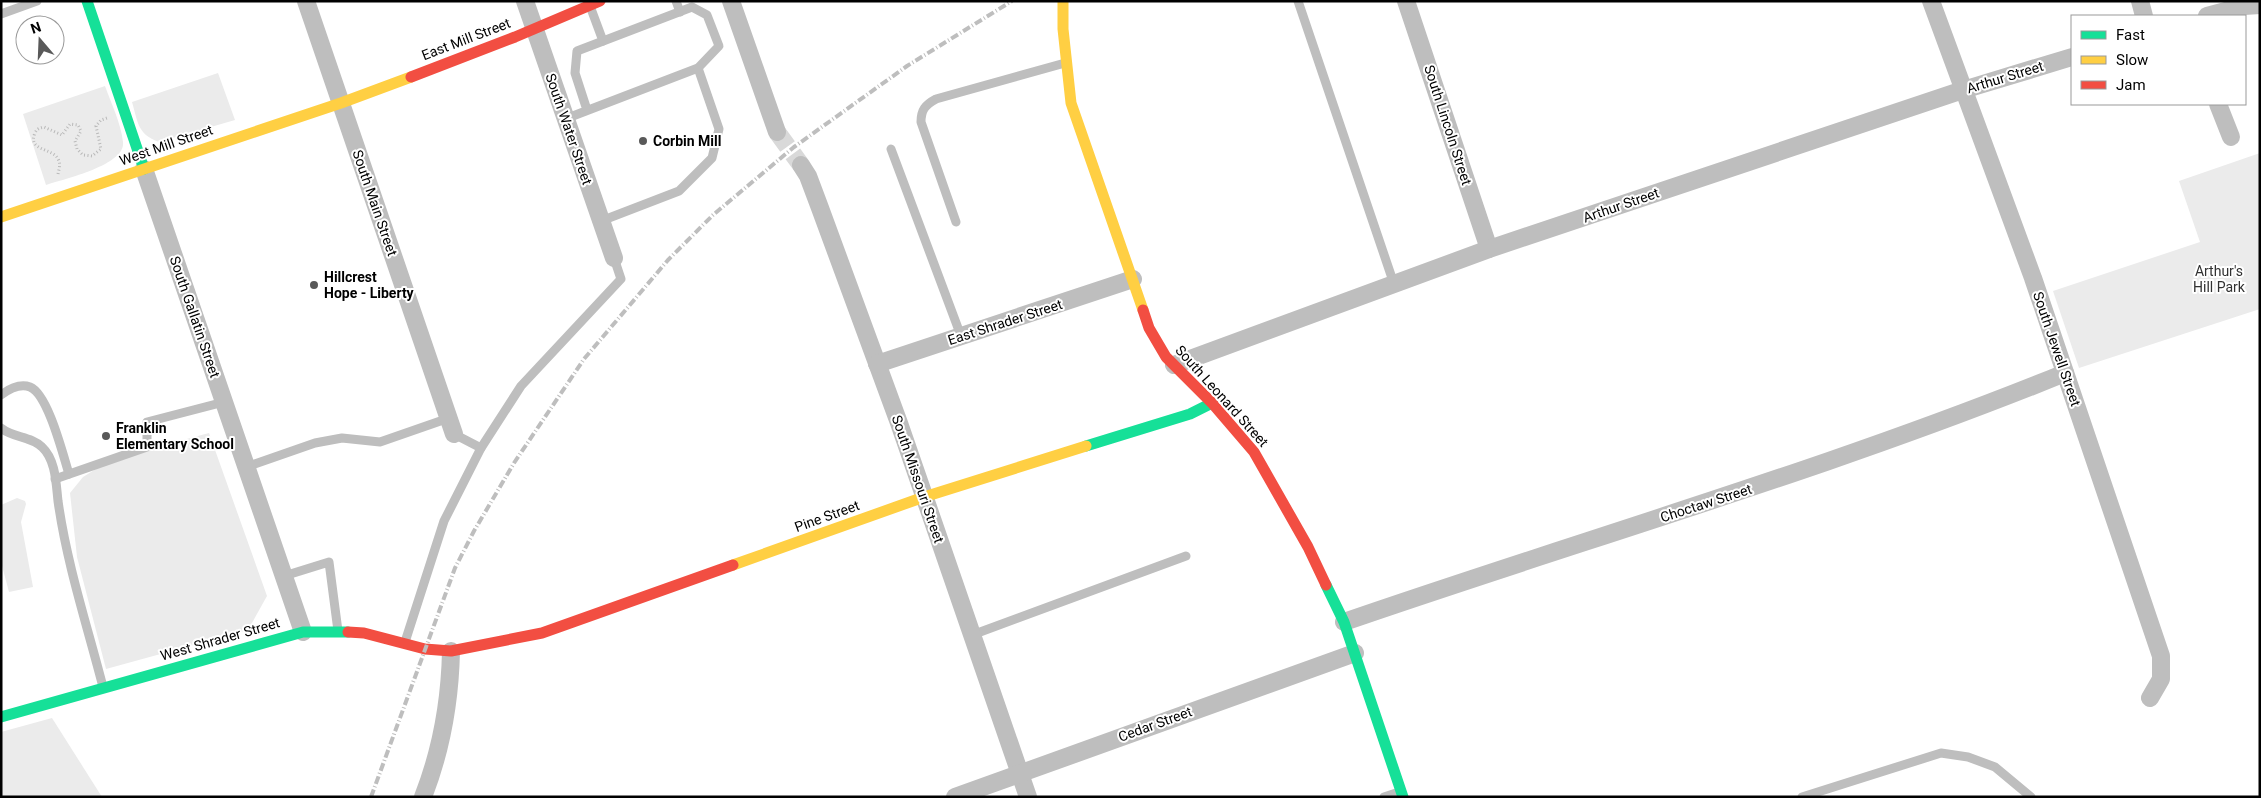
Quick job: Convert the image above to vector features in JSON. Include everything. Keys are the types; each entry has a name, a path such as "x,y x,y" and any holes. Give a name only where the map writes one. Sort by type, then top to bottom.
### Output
{"main road":[{"name":"South Gallatin Street","path":"87,1 144,169"},
{"name":"South Leonard Street","path":"1063,1 1063,29 1071,103 1155,342 1174,365 1212,403 1254,452 1268,472 1344,622 1402,794"},
{"name":"East Mill Street","path":"341,103 595,3"},
{"name":"West Mill Street","path":"1,217 341,103"},
{"name":"Pine Street","path":"451,651 542,633 924,497 1190,414 1212,403"},
{"name":"West Shrader Street","path":"1,717 303,632 338,631 364,633 425,649 451,651"}],"street":[{"name":"South Main Street","path":"306,1 452,426"},
{"name":"South Water Street","path":"525,1 614,258"},
{"path":"731,1 777,132"},
{"name":"South Lincoln Street","path":"1406,1 1489,250"},
{"name":"South Jewell Street","path":"1931,1 2033,278 2161,656 2161,679 2150,698"},
{"path":"2140,1 2144,15"},
{"path":"2211,15 2244,6 2260,5"},
{"name":"Arthur Street","path":"1174,365 1489,250 1963,90 2071,57"},
{"path":"2218,105 2231,137"},
{"name":"South Missouri Street","path":"801,164 820,208 924,497 1028,797"},
{"name":"South Gallatin Street","path":"144,169 303,632"},
{"name":"East Shrader Street","path":"876,364 1133,279"},
{"name":"Choctaw Street","path":"1344,622 1717,500 1872,447 2065,373"},
{"path":"423,797 436,757 446,708 451,651"},
{"name":"Cedar Street","path":"955,797 1019,772 1355,653"}],"lane":[{"path":"1,14 37,1"},
{"path":"676,1 680,12"},
{"path":"1298,1 1394,284"},
{"path":"595,3 603,41"},
{"path":"565,119 698,68 718,46 707,15 692,7 577,51 575,73 588,110"},
{"path":"956,222 921,122 921,114 926,104 936,99 1067,63"},
{"path":"601,221 679,191 712,158 719,129 698,68"},
{"path":"891,149 961,336"},
{"path":"405,644 444,521 481,448 521,386 621,279 614,258"},
{"path":"1,395 10,389 21,386 30,387 36,392 46,407 69,474"},
{"path":"55,479 147,448 147,422 224,402"},
{"path":"246,466 315,443 342,438 380,442 452,426 481,448"},
{"path":"1,428 8,433 34,441 43,448 50,458 64,542 103,688"},
{"path":"972,635 1186,556"},
{"path":"284,576 330,562 338,631"},
{"path":"1802,797 1941,753 1968,757 1996,767 2026,790 2031,797"},
{"path":"1384,797 1402,794"}],"path":[{"path":"58,174 60,164 58,159 50,151 36,146 34,136 36,131 44,127 62,135 70,124 78,125 81,131 75,141 77,149 83,155 92,156 100,148 96,126 101,120 111,117"}],"green space":[{"path":"218,73 235,120 159,142 142,131 132,102"},
{"path":"105,86 120,128 123,142 121,150 115,158 105,164 79,175 46,185 23,114"},
{"name":"Arthur's Hill Park","path":"2260,153 2260,309 2079,368 2053,291 2200,242 2179,181"},
{"path":"209,433 267,596 248,630 106,669 77,557 70,493 83,477 112,459"},
{"path":"17,498 25,501 26,504 21,522 33,587 9,592 1,562 1,505"},
{"path":"52,718 102,797 1,797 1,732"}],"tunnel":[{"path":"777,132 801,165"}],"railway":[{"path":"371,797 455,568 474,531 514,463 584,359 668,260 713,215 794,147 907,66 1012,1"}],"traffic: fast":[{"path":"87,1 144,169"},
{"path":"1086,446 1190,414 1212,403"},
{"path":"1326,585 1344,622 1403,797"},
{"path":"1,717 303,632 348,632"}],"traffic: slow":[{"path":"1063,1 1063,29 1071,103 1143,310"},
{"path":"1,217 341,103 411,77"},
{"path":"733,565 924,497 1086,446"}],"traffic: jam":[{"path":"411,77 515,37 600,1"},
{"path":"1143,310 1149,328 1166,357 1212,403 1254,452 1308,547 1326,585"},
{"path":"348,632 364,633 425,649 451,651 542,633 733,565"}],"place":[{"name":"Corbin Mill","path":"643,141"},
{"name":"Hillcrest Hope - Liberty","path":"314,285"},
{"name":"Franklin Elementary School","path":"106,436"}]}
